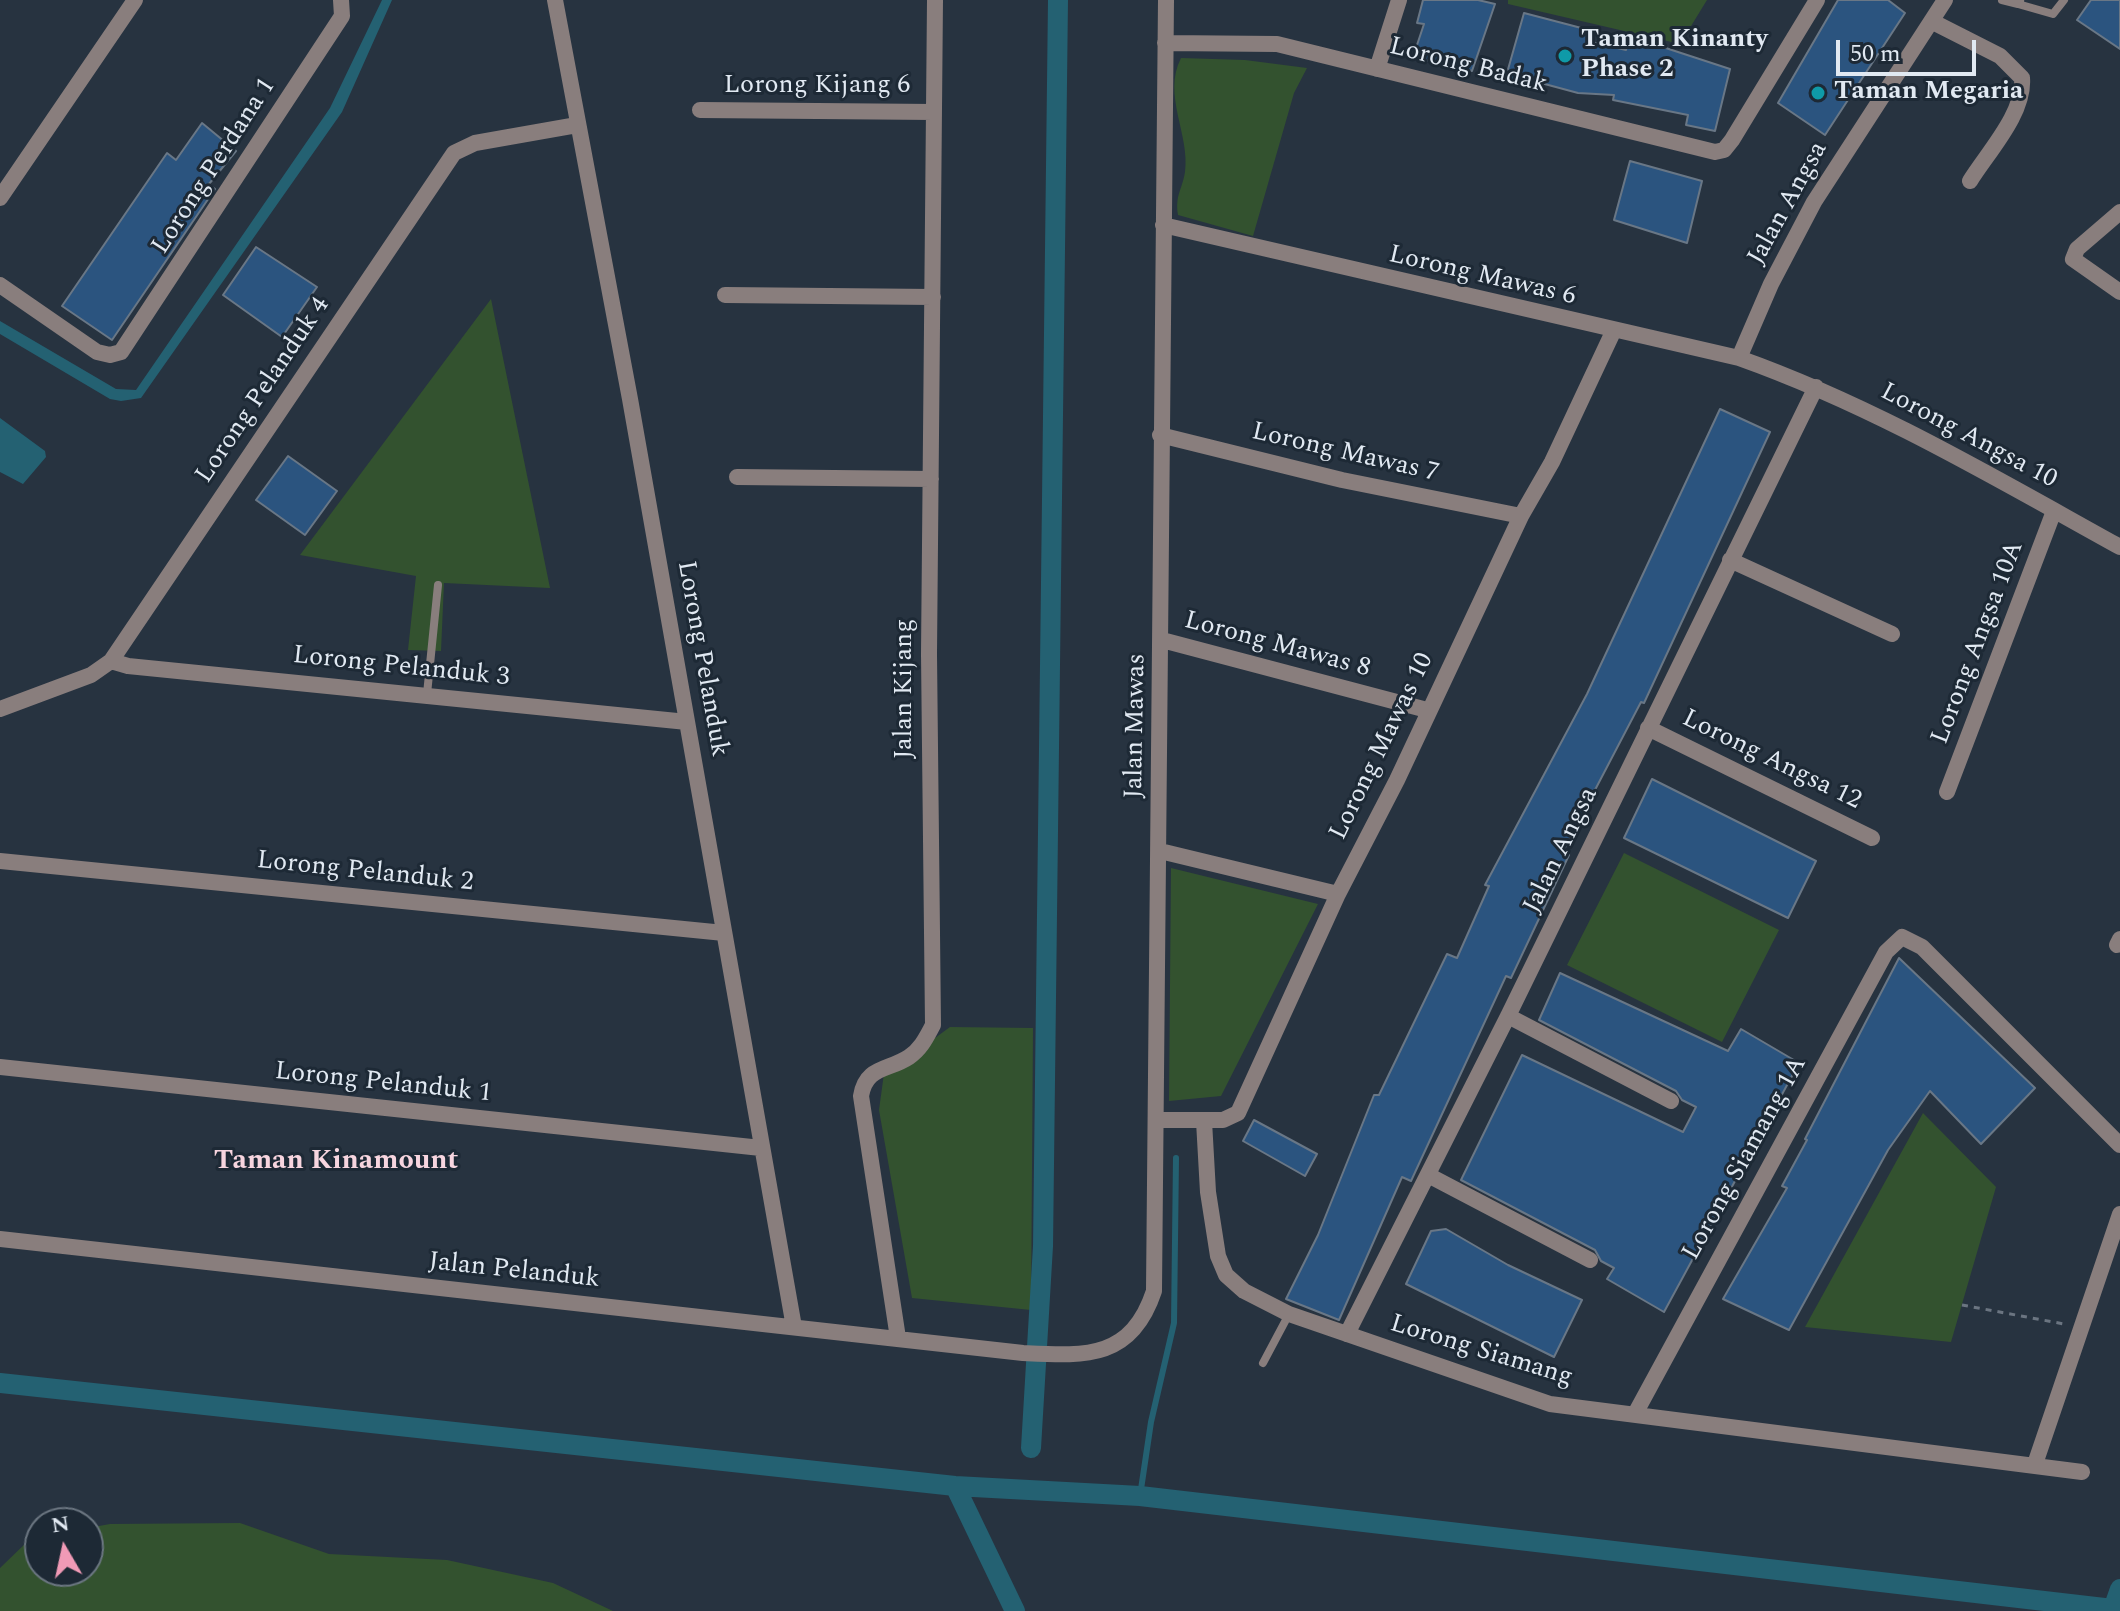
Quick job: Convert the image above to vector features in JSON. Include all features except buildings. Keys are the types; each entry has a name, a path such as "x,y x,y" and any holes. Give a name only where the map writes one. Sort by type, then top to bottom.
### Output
{"street":[{"path":"0,198 135,0"},
{"name":"Lorong Pelanduk","path":"555,0 794,1327"},
{"name":"Jalan Kijang","path":"898,1338 861,1096 866,1077 881,1067 906,1059 921,1047 933,1025 931,479 935,0"},
{"name":"Jalan Mawas","path":"1023,1353 1081,1356 1099,1352 1130,1334 1140,1323 1154,1291 1158,1120 1162,640 1160,435 1166,0"},
{"path":"1377,69 1399,0"},
{"name":"Lorong Badak","path":"1165,43 1277,44 1715,152 1724,150 1732,140 1817,0"},
{"name":"Jalan Angsa","path":"1739,358 1771,284 1814,202 1933,22 1941,1"},
{"name":"Lorong Perdana 1","path":"0,285 97,352 110,355 121,352 130,344 342,8"},
{"path":"1933,22 2000,56 2022,78 2023,91 2015,109 1970,181"},
{"name":"Lorong Kijang 6","path":"700,110 934,112"},
{"name":"Lorong Pelanduk 4","path":"0,709 91,675 111,661 454,153 475,143 577,125"},
{"path":"2120,212 2077,249 2073,259 2120,292"},
{"name":"Lorong Mawas 6","path":"1163,225 1613,332 1739,358 1790,376"},
{"path":"725,295 933,297"},
{"name":"Lorong Mawas 10","path":"1158,1120 1223,1120 1238,1113 1338,894 1397,780 1427,710 1521,516 1552,462 1613,332"},
{"name":"Lorong Angsa 10","path":"1790,376 1954,453 2120,547"},
{"name":"Jalan Angsa","path":"1347,1334 1508,1016 1816,387"},
{"name":"Lorong Mawas 7","path":"1160,435 1342,480 1521,516"},
{"path":"737,477 931,479"},
{"name":"Lorong Angsa 10A","path":"1947,792 2054,511"},
{"path":"1730,560 1892,634"},
{"name":"Lorong Mawas 8","path":"1162,640 1427,710"},
{"name":"Lorong Pelanduk 3","path":"111,661 128,666 687,722"},
{"name":"Lorong Angsa 12","path":"1648,728 1872,838"},
{"path":"1160,851 1338,894"},
{"name":"Lorong Pelanduk 2","path":"0,861 724,933"},
{"name":"Lorong Siamang 1A","path":"1635,1414 1886,952 1902,937 1922,947 2120,1145"},
{"path":"1508,1016 1671,1101"},
{"name":"Lorong Pelanduk 1","path":"0,1067 761,1148"},
{"name":"Lorong Siamang","path":"1204,1121 1208,1192 1218,1256 1226,1275 1244,1291 1289,1314 1550,1404 2082,1472"},
{"path":"1428,1175 1590,1260"},
{"path":"2035,1464 2120,1214"},
{"name":"Jalan Pelanduk","path":"0,1239 1023,1353"}],"lane":[{"path":"2002,0 2020,2 2053,14 2064,0"},
{"path":"427,694 438,585"},
{"path":"1263,1363 1289,1314"}],"path":[{"path":"1962,1305 2081,1327"}],"green space":[{"path":"1508,0 1707,0 1680,44 1508,4"},
{"path":"1181,58 1245,60 1307,68 1294,93 1253,236 1178,215 1177,202 1185,172 1185,158 1174,86"},
{"path":"491,299 550,588 444,583 441,651 408,650 416,576 300,555"},
{"path":"1624,853 1779,930 1722,1042 1567,965"},
{"path":"1171,868 1318,904 1221,1096 1169,1101"},
{"path":"950,1027 1033,1028 1031,1310 912,1298 879,1110 885,1066 920,1049"},
{"path":"1923,1113 1996,1187 1951,1342 1805,1327"},
{"path":"240,1523 329,1554 447,1560 553,1583 613,1611 0,1611 0,1568 24,1545 24,1587 104,1587 104,1525"}],"water":[{"path":"382,0 392,0 342,112 141,398 110,399 0,334 0,321 116,389 136,390 330,108"},
{"path":"0,418 45,451 46,457 23,484 0,472"}],"waterway":[{"path":"1031,1448 1043,1246 1058,0"},
{"path":"1140,1496 1151,1422 1174,1323 1176,1158"},
{"path":"0,1383 955,1486 1140,1496 2113,1609 2120,1589"},
{"path":"955,1486 1015,1611"}],"place":[{"name":"Taman Kinanty Phase 2","path":"1565,56"},
{"name":"Taman Megaria","path":"1818,93"}],"district":[{"name":"Taman Kinamount","path":"336,1163"}]}
